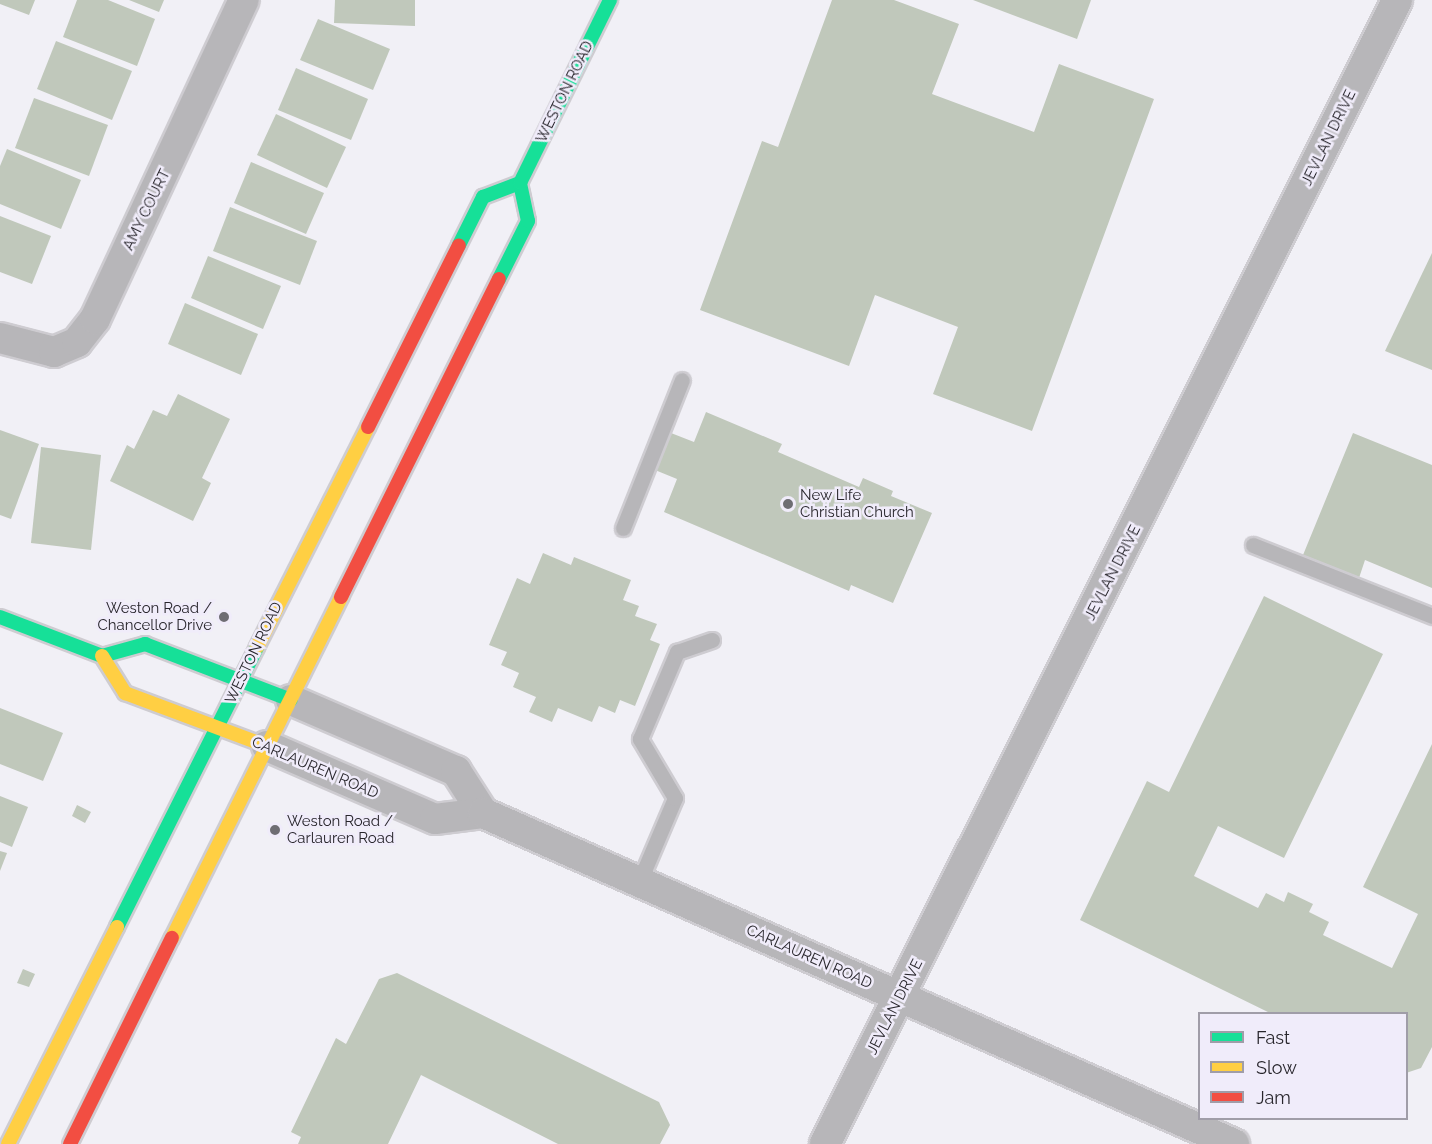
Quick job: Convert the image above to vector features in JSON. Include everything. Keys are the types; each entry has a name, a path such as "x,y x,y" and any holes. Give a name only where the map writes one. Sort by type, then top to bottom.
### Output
{"main road":[{"name":"WESTON ROAD","path":"8,1144 483,197 520,183 610,0"},
{"path":"70,1144 528,221 520,183"},
{"path":"0,616 102,656 145,644 240,683 291,700"},
{"name":"CARLAUREN ROAD","path":"102,656 125,693 216,729 267,746"}],"street":[{"name":"AMY COURT","path":"0,338 54,352 77,342 95,319 244,0"},
{"name":"JEVLAN DRIVE","path":"825,1144 901,998 1397,0"},
{"path":"291,700 456,771 483,813"},
{"name":"CARLAUREN ROAD","path":"267,746 435,819 483,813 640,880 901,998 1234,1144"}],"lane":[{"path":"623,528 682,380"},
{"path":"1253,545 1432,616"},
{"path":"640,880 675,798 640,739 677,652 712,639"}],"building":[{"path":"0,0 35,0 29,15 0,4"},
{"path":"77,0 108,0 155,19 137,66 63,37"},
{"path":"129,0 164,0 159,12"},
{"path":"335,0 415,0 415,26 334,23"},
{"path":"832,0 894,0 959,24 932,94 1034,132 1059,64 1154,99 1032,431 933,394 958,327 875,295 849,366 700,310 762,141 778,147"},
{"path":"973,0 1091,0 1077,39"},
{"path":"318,19 390,49 373,90 300,60"},
{"path":"56,41 132,71 112,120 37,89"},
{"path":"296,68 368,99 351,140 278,110"},
{"path":"34,98 108,125 89,176 15,148"},
{"path":"276,114 346,147 327,188 257,155"},
{"path":"7,149 81,180 61,229 0,204 0,166"},
{"path":"251,162 324,193 306,234 234,203"},
{"path":"230,207 317,241 300,285 213,251"},
{"path":"0,216 51,236 32,284 0,272"},
{"path":"1432,253 1432,370 1385,351"},
{"path":"208,256 281,286 263,329 191,298"},
{"path":"185,303 258,334 241,375 168,344"},
{"path":"178,394 230,419 202,478 211,483 193,521 110,481 127,445 134,449 153,410 167,416"},
{"name":"New Life Christian Church","path":"706,412 782,444 778,452 859,487 863,478 893,491 891,496 932,513 893,603 851,585 849,591 664,512 677,479 655,470 671,433 694,442"},
{"path":"0,430 39,444 11,519 0,515"},
{"path":"1353,433 1432,465 1432,588 1365,560 1359,578 1303,555"},
{"path":"41,447 101,455 91,550 31,543"},
{"path":"543,553 571,565 574,557 631,580 623,600 639,606 635,616 657,624 650,640 660,644 635,706 620,700 615,713 599,706 592,722 558,708 552,722 529,712 536,697 513,687 519,673 501,665 507,652 489,645 517,578 530,584"},
{"path":"1264,596 1383,654 1284,858 1218,826 1194,876 1258,908 1266,893 1284,902 1288,892 1313,904 1309,912 1329,922 1323,935 1392,968 1418,914 1363,887 1432,744 1432,1047 1421,1068 1408,1072 1408,1012 1268,1012 1080,920 1147,781 1169,792"},
{"path":"0,708 63,733 43,781 0,764"},
{"path":"0,796 28,807 12,847 0,842"},
{"path":"77,805 91,812 85,823 72,816"},
{"path":"0,851 7,853 0,871"},
{"path":"23,969 35,974 29,987 17,983"},
{"path":"397,973 659,1102 670,1125 660,1144 558,1144 421,1075 388,1144 298,1144 301,1137 291,1132 336,1038 346,1044 379,979"}],"traffic: fast":[{"path":"499,279 528,221 520,183 610,0"},
{"path":"459,245 483,197 520,183"},
{"path":"0,617 102,656 145,644 291,700"},
{"path":"117,927 257,647"}],"traffic: slow":[{"path":"257,647 368,427"},
{"path":"172,938 341,597"},
{"path":"102,656 125,693 267,746"},
{"path":"8,1144 117,927"}],"traffic: jam":[{"path":"368,427 459,245"},
{"path":"341,597 499,279"},
{"path":"70,1144 172,938"}],"place":[{"name":"New Life Christian Church","path":"788,504"},
{"name":"Weston Road / Chancellor Drive","path":"224,617"},
{"name":"Weston Road / Carlauren Road","path":"275,830"}]}
